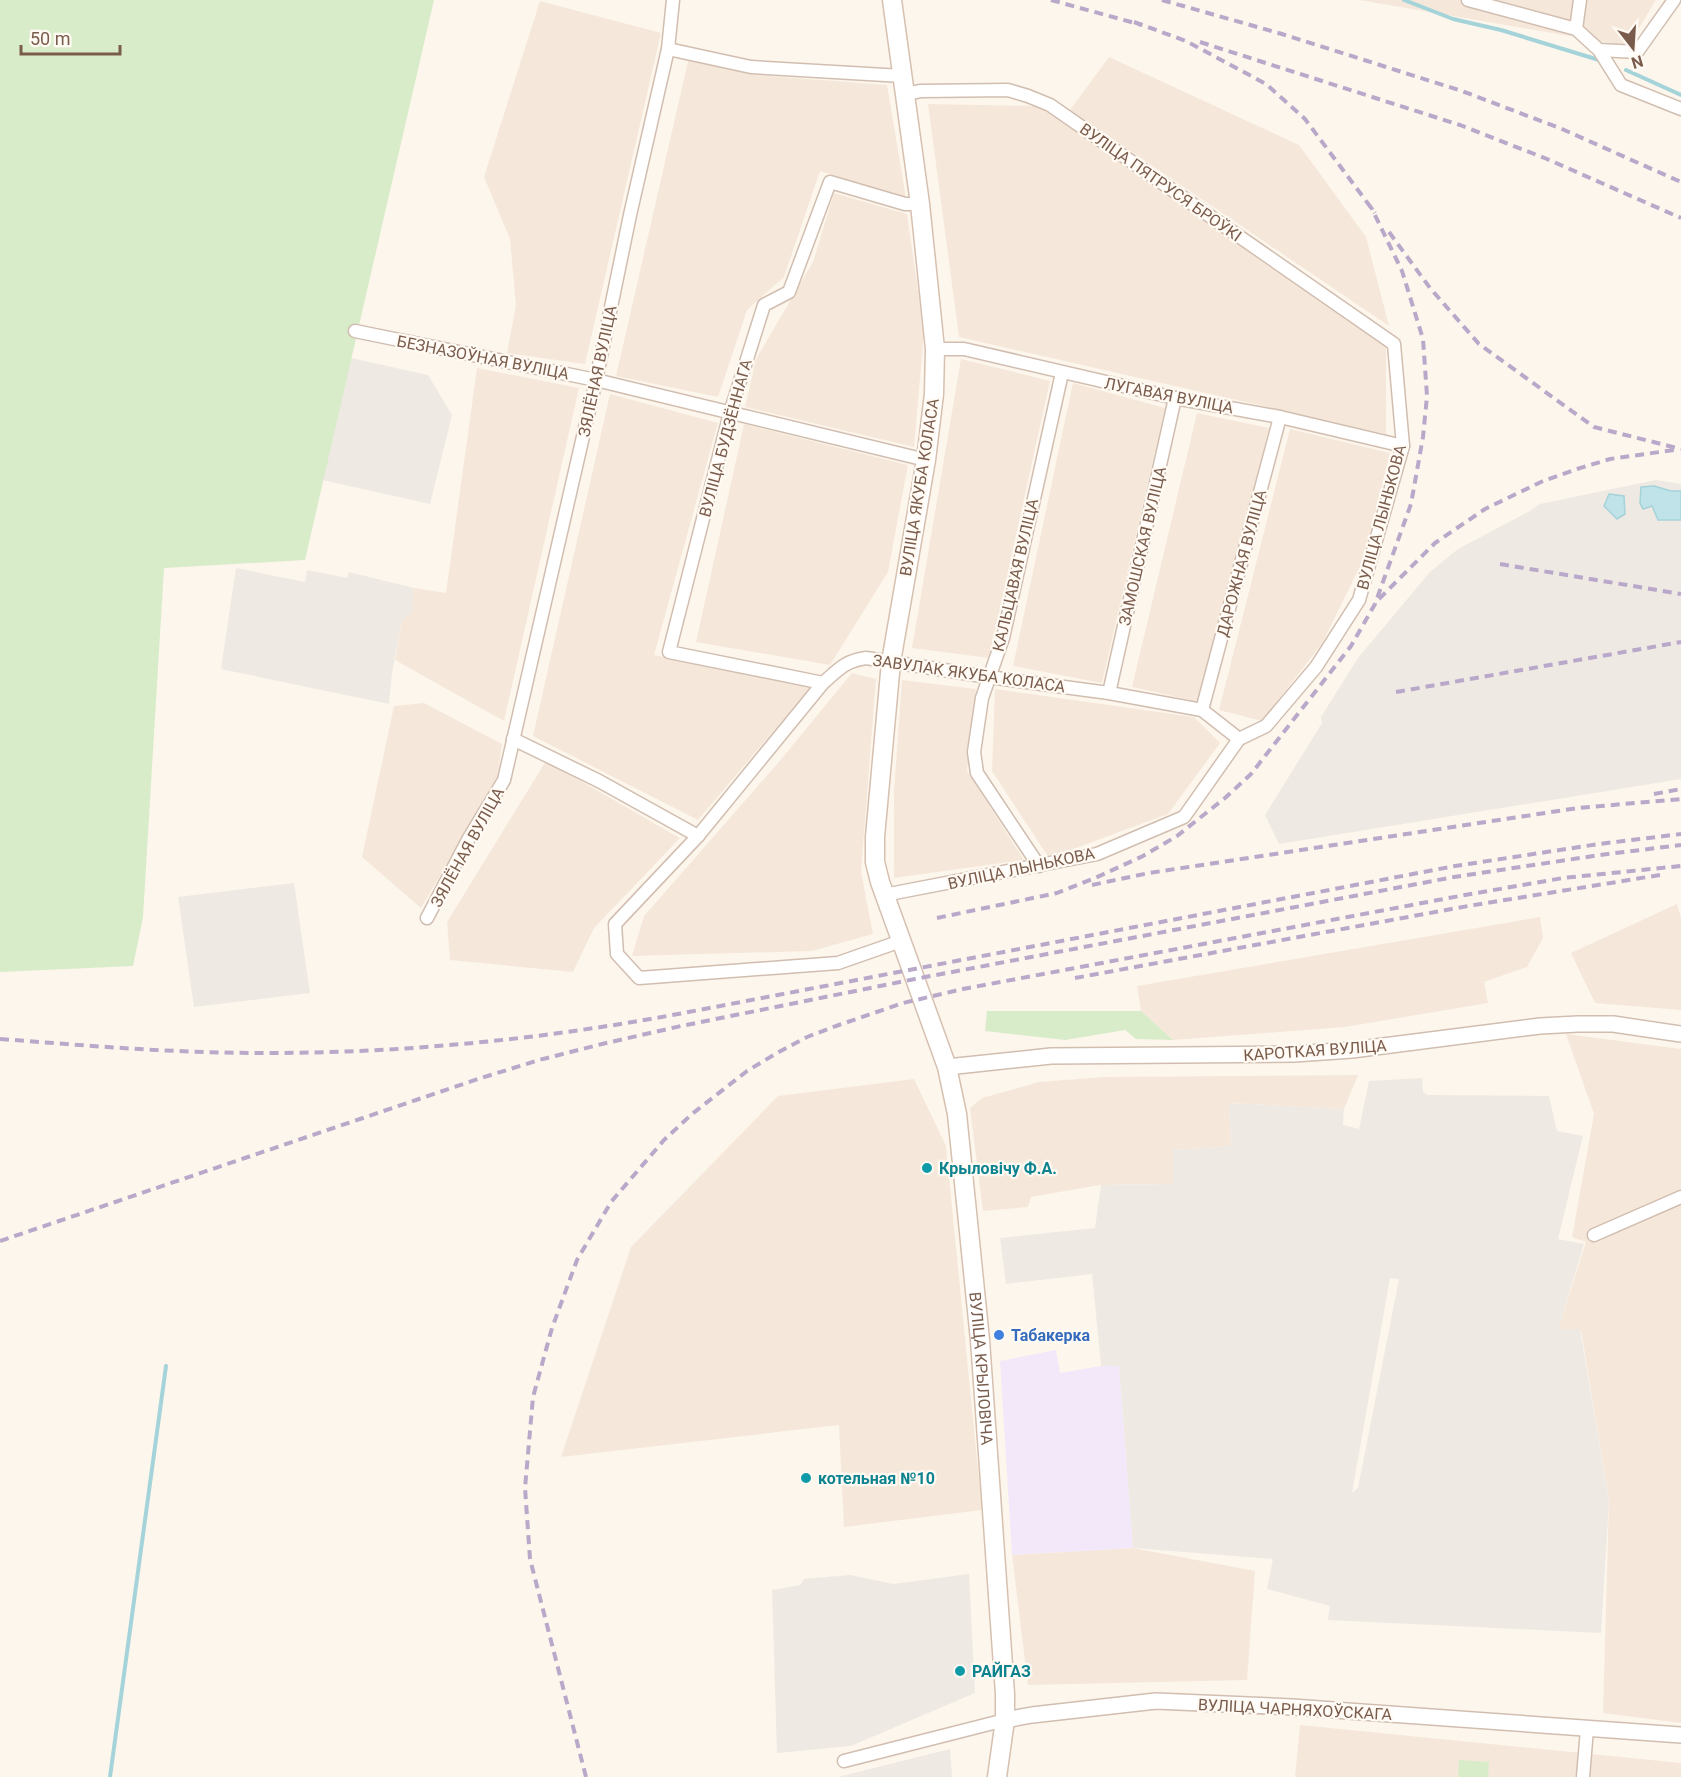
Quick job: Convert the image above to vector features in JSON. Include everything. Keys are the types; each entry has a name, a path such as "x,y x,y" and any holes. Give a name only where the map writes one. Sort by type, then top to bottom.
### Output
{"main road":[{"name":"ВУЛІЦА ЯКУБА КОЛАСА","path":"892,0 920,204 935,349 934,394 926,460 891,662 875,837 875,862 884,895 912,969"},
{"name":"ВУЛІЦА КРЫЛОВІЧА","path":"912,969 947,1067 957,1114 980,1340 1005,1694 1005,1720 997,1777"}],"street":[{"name":"ЗЯЛЁНАЯ ВУЛІЦА","path":"426,918 469,838 504,780 596,380 630,215 668,49 673,0"},
{"path":"1468,0 1576,29 1599,50 1621,85 1681,109"},
{"path":"1576,29 1580,0"},
{"path":"1599,50 1637,51 1674,0"},
{"name":"ВУЛІЦА ПЯТРУСЯ БРОЎКІ","path":"668,49 751,68 903,85 921,91 1008,90 1028,96 1050,105 1394,344"},
{"name":"ВУЛІЦА БУДЗЁННАГА","path":"823,683 669,652 729,413 764,305 789,292 830,182 905,204 920,204"},
{"name":"БЕЗНАЗОЎНАЯ ВУЛІЦА","path":"355,331 596,380 926,460"},
{"name":"ВУЛІЦА ЛЫНЬКОВА","path":"884,895 1097,854 1184,817 1239,739 1266,726 1316,667 1359,600 1403,446 1394,344"},
{"name":"ЛУГАВАЯ ВУЛІЦА","path":"935,349 964,349 1175,398 1280,417 1403,446"},
{"name":"КАЛЬЦАВАЯ ВУЛІЦА","path":"1039,866 977,773 974,752 982,698 1003,638 1062,373"},
{"name":"ЗАМОШСКАЯ ВУЛІЦА","path":"1109,693 1175,398"},
{"name":"ДАРОЖНАЯ ВУЛІЦА","path":"1202,710 1280,417"},
{"name":"ЗАВУЛАК ЯКУБА КОЛАСА","path":"901,941 838,963 639,978 617,954 615,924 698,836 823,683 852,660 866,658 1109,693 1202,710 1239,739"},
{"path":"513,740 599,781 698,836"},
{"name":"КАРОТКАЯ ВУЛІЦА","path":"947,1067 1051,1056 1293,1054 1352,1050 1539,1026 1578,1024 1613,1024 1681,1034"},
{"path":"1594,1235 1681,1197"},
{"name":"ВУЛІЦА ЧАРНЯХОЎСКАГА","path":"1005,1720 1032,1714 1156,1701 1292,1707 1681,1735"},
{"path":"844,1761 1005,1720"},
{"path":"1583,1777 1587,1729"}],"shaded area":[{"path":"1359,0 1656,0 1628,46"},
{"path":"540,1 661,33 585,364 507,353 516,305 510,239 484,177"},
{"path":"689,57 755,75 887,85 906,198 820,171 784,277 747,310 718,397 616,376"},
{"path":"1109,57 1299,145 1366,237 1389,326 1070,110"},
{"path":"928,104 1038,106 1386,347 1386,434 959,337"},
{"path":"834,193 907,214 924,333 914,447 745,407 756,359 813,262"},
{"path":"333,354 428,375 452,415 430,504 309,477"},
{"path":"961,359 1050,381 989,658 912,648"},
{"path":"477,368 579,388 504,721 395,660 402,620 411,612 414,588 446,593"},
{"path":"1073,383 1165,408 1102,683 1013,666"},
{"path":"610,394 718,423 654,655 811,687 698,820 533,736"},
{"path":"1197,413 1269,428 1199,702 1132,687"},
{"path":"744,424 908,465 888,572 830,665 696,642"},
{"path":"1290,429 1390,453 1364,558 1323,642 1262,721 1219,710"},
{"path":"1656,480 1681,484 1681,779 1279,844 1265,815 1322,723 1321,717 1358,658 1430,572 1458,549 1540,504"},
{"path":"236,568 305,582 307,570 347,578 349,572 414,588 411,613 402,620 389,704 221,669"},
{"path":"852,673 876,679 861,872 873,934 812,951 632,956 644,916 778,763"},
{"path":"902,680 976,689 967,771 1024,860 894,878 894,790"},
{"path":"995,689 1194,717 1220,743 1168,814 1049,858 992,771"},
{"path":"424,703 502,744 497,779 421,908 362,857 394,706"},
{"path":"546,761 680,838 594,928 573,972 450,960 447,922"},
{"path":"294,883 310,993 194,1007 178,897"},
{"path":"1677,904 1681,918 1681,1010 1595,1003 1571,953"},
{"path":"1540,917 1543,938 1527,967 1484,982 1488,1003 1345,1027 1173,1040 1141,1011 1137,986"},
{"path":"1566,1034 1681,1049 1681,1723 1603,1713 1609,1501 1581,1330 1558,1330 1586,1242 1572,1237 1594,1114"},
{"path":"1358,1075 1344,1109 1229,1103 1231,1146 1173,1150 1174,1184 1100,1185 1031,1197 1028,1207 983,1211 970,1108 982,1098 1039,1082 1104,1077"},
{"path":"1422,1078 1423,1092 1428,1095 1549,1096 1557,1131 1583,1136 1558,1239 1584,1244 1558,1330 1580,1329 1609,1501 1601,1633 1328,1620 1330,1606 1267,1589 1273,1559 1133,1548 1119,1366 1101,1366 1092,1274 1006,1284 1000,1238 1095,1228 1101,1185 1173,1184 1173,1150 1231,1146 1229,1103 1344,1109 1343,1125 1359,1129 1369,1081","holes":["1390,1278 1399,1279 1358,1488 1352,1493"]},
{"path":"914,1079 946,1146 982,1510 844,1527 839,1425 561,1457 631,1247 778,1096"},
{"path":"1056,1350 1060,1373 1101,1366 1119,1366 1133,1548 1012,1555 1000,1361"},
{"path":"1133,1548 1255,1571 1247,1680 1028,1685 1012,1555"},
{"path":"969,1574 975,1693 851,1746 777,1753 772,1590 800,1585 804,1579 850,1575 893,1584"},
{"path":"1300,1725 1681,1763 1681,1777 1295,1777"},
{"path":"950,1749 952,1777 838,1777"}],"green space":[{"path":"0,0 434,0 305,560 164,568 143,917 133,966 0,972"},
{"path":"987,1011 1141,1011 1173,1040 1136,1039 1125,1030 1065,1040 985,1031"},
{"path":"1459,1760 1489,1762 1488,1777 1458,1777"}],"water":[{"path":"1654,486 1671,491 1681,491 1681,520 1658,520 1652,506 1643,509 1640,503 1641,487"},
{"path":"1609,494 1624,496 1625,514 1617,519 1604,506"}],"waterway":[{"path":"1404,0 1453,19 1501,30 1599,60"},
{"path":"1626,70 1681,95"},
{"path":"110,1777 166,1366"}],"railway":[{"path":"1051,0 1142,25"},
{"path":"1162,0 1282,34 1462,91 1562,129 1681,182"},
{"path":"1134,22 1186,41 1266,84 1305,119 1375,213"},
{"path":"1200,42 1460,125 1547,159 1681,218"},
{"path":"937,918 1057,893 1143,856 1177,836 1251,774 1351,646 1375,604 1411,504 1423,437 1427,396 1423,339 1402,271 1371,207"},
{"path":"1389,232 1430,288 1479,344 1594,427 1681,449"},
{"path":"1379,599 1435,543 1485,509 1543,481 1577,469 1610,459 1674,450"},
{"path":"1500,564 1681,594"},
{"path":"1396,692 1681,642"},
{"path":"1654,794 1681,789"},
{"path":"1092,885 1149,873 1578,808 1681,799"},
{"path":"0,1039 153,1050 263,1053 442,1046 560,1033 678,1014 1455,866 1681,834"},
{"path":"0,1241 478,1079 602,1044 915,979 1454,877 1681,845"},
{"path":"586,1777 530,1559 525,1488 533,1397 552,1328 577,1260 611,1202 664,1140 692,1114 747,1071 807,1037 903,1003 963,989 1465,895 1563,878 1681,866"},
{"path":"1075,978 1468,906 1660,875"}],"place":[{"name":"Крыловічу Ф.А.","path":"927,1168"},
{"name":"Табакерка","path":"999,1335"},
{"name":"котельная №10","path":"806,1478"},
{"name":"РАЙГАЗ","path":"960,1671"}]}
